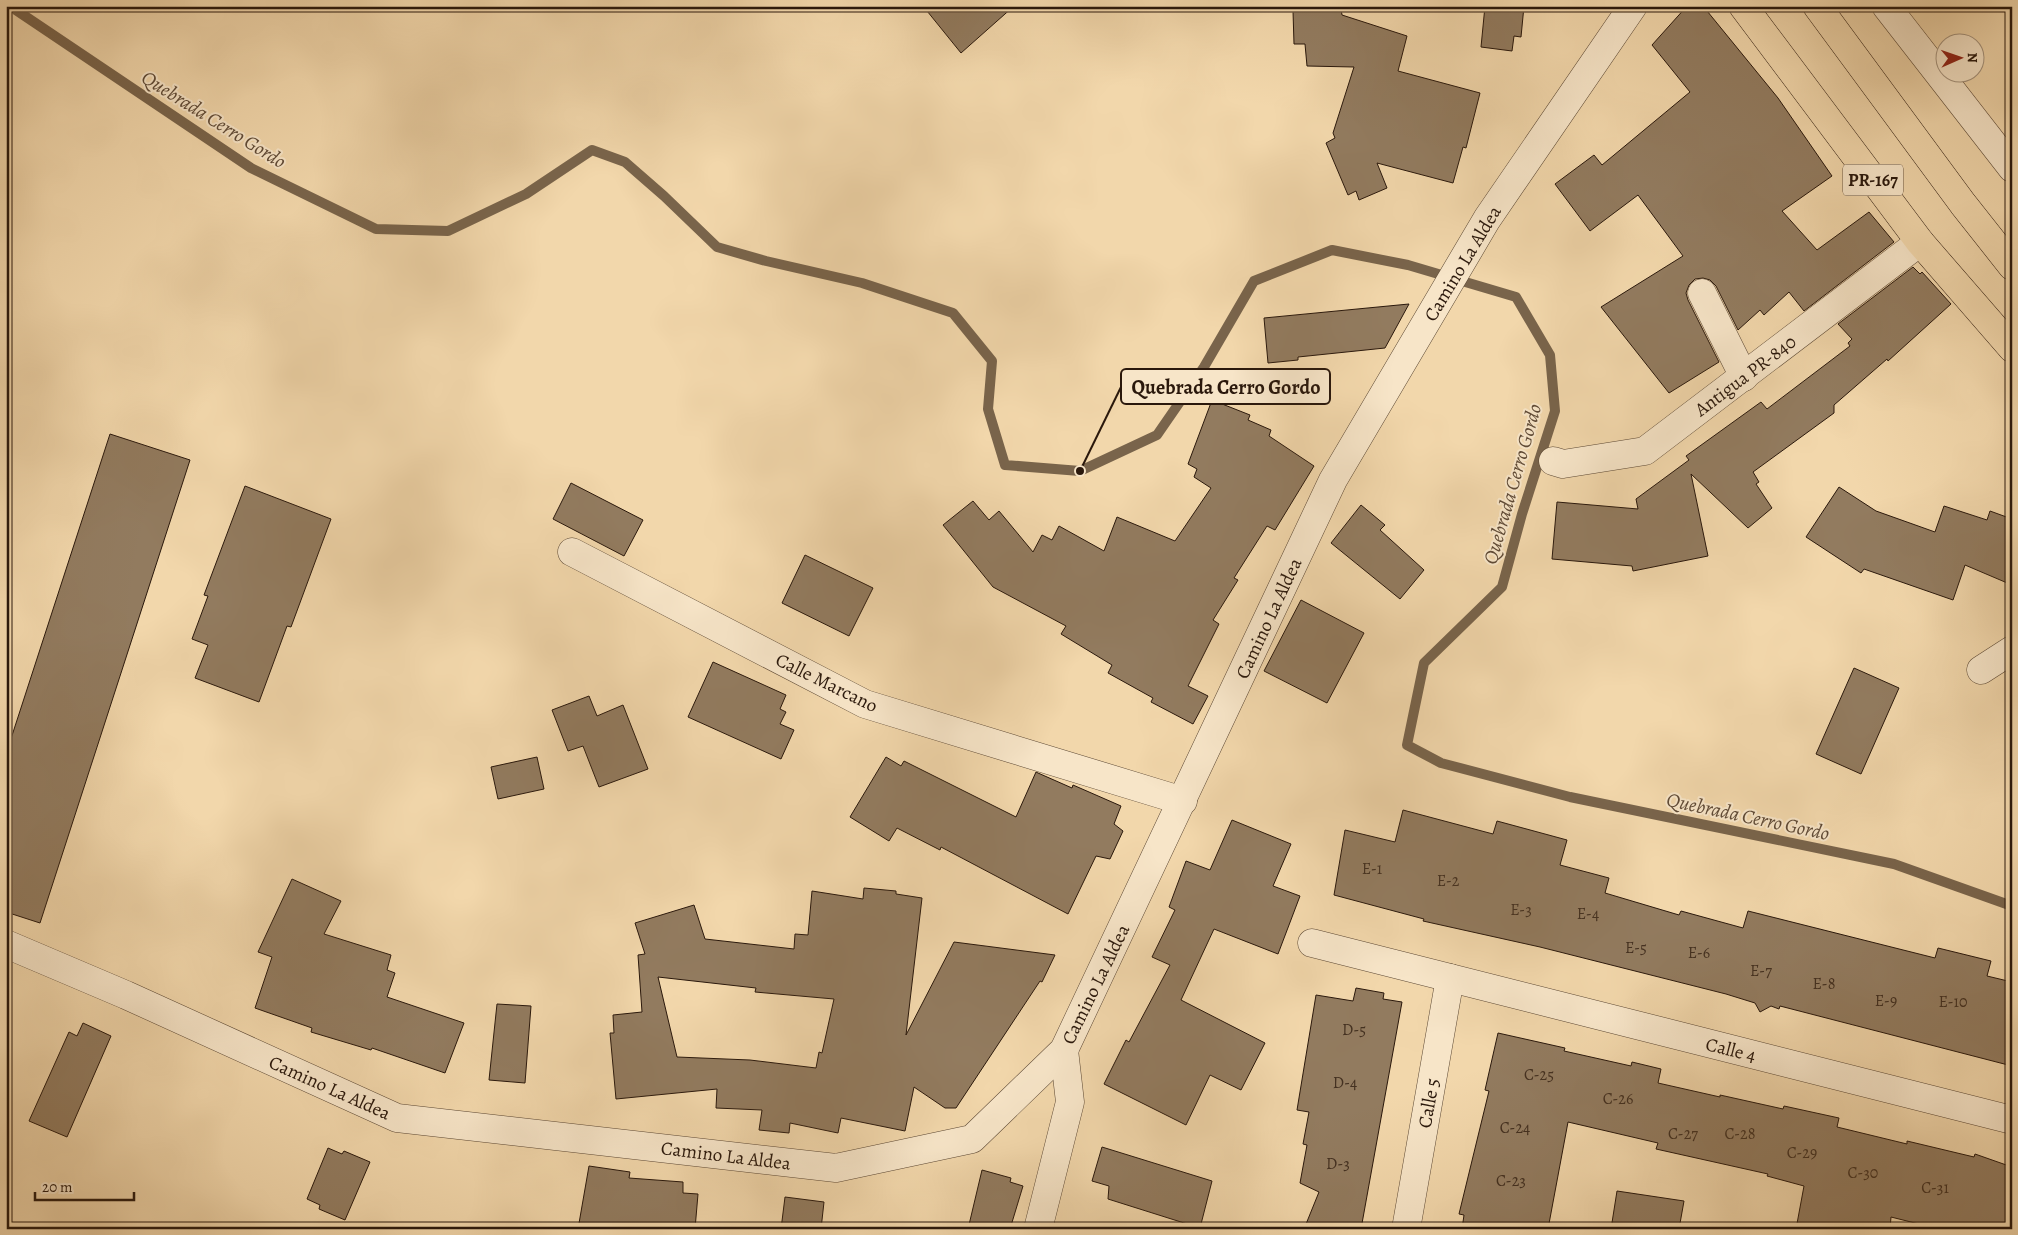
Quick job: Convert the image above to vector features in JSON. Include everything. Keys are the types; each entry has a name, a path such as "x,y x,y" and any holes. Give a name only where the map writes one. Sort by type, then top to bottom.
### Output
{"main road":[{"name":"PR-167","path":"1743,6 1920,242 2012,348"},
{"name":"PR-167","path":"1817,6 1963,204 2012,266"}],"street":[{"name":"Camino La Aldea","path":"6,944 126,994 398,1118 836,1168 972,1139 1064,1050 1333,480 1486,219 1633,6"},
{"path":"1886,6 2012,168"},
{"name":"Antigua PR-840","path":"1553,462 1563,464 1645,451 1920,242"},
{"path":"1702,292 1744,377"},
{"name":"Calle Marcano","path":"572,552 866,704 1183,801"},
{"path":"1981,670 2012,650"},
{"name":"Calle 4","path":"1312,943 2012,1120"},
{"name":"Calle 5","path":"1406,1229 1450,978"},
{"path":"1038,1229 1070,1102 1064,1050"}],"building":[{"path":"923,6 1014,6 961,53"},
{"path":"1485,6 1524,6 1521,37 1514,36 1512,51 1481,47"},
{"path":"1687,6 1703,6 1778,98 1832,176 1782,211 1817,250 1869,212 1894,242 1804,311 1789,292 1764,315 1760,310 1738,330 1716,286 1710,280 1703,278 1695,279 1689,285 1686,293 1688,300 1719,362 1669,393 1601,307 1683,256 1638,195 1590,231 1555,184 1594,155 1602,165 1690,92 1652,45"},
{"path":"1341,9 1342,15 1407,36 1398,71 1480,93 1466,148 1463,147 1453,183 1377,163 1387,188 1359,200 1356,191 1348,195 1326,143 1335,138 1333,133 1354,67 1307,66 1305,44 1294,44 1293,11"},
{"path":"1913,267 1920,274 1922,272 1951,304 1888,361 1887,359 1834,405 1834,413 1753,472 1759,482 1756,484 1772,508 1748,528 1691,474 1708,556 1633,571 1632,566 1552,559 1557,502 1638,509 1636,499 1689,460 1686,456 1761,402 1767,409 1850,346 1848,343 1852,339 1838,324"},
{"path":"1409,304 1385,348 1298,357 1298,360 1268,363 1264,318"},
{"path":"1212,400 1250,415 1248,420 1271,430 1269,436 1314,466 1275,530 1267,526 1234,578 1238,580 1213,620 1219,624 1188,686 1208,696 1193,724 1151,702 1153,698 1108,673 1112,665 1061,634 1066,626 993,587 943,525 973,501 989,520 999,511 1033,552 1042,535 1052,540 1059,526 1104,551 1117,517 1175,541 1211,488 1194,477 1197,469 1188,464"},
{"path":"110,434 190,460 40,923 6,912 6,754"},
{"path":"571,483 643,520 624,556 553,519"},
{"path":"245,486 331,519 291,627 287,626 259,702 195,678 208,645 192,639 208,596 204,595"},
{"path":"1839,487 1876,511 1935,532 1944,506 1987,520 1990,511 2012,519 2012,585 1965,565 1953,600 1864,569 1861,573 1806,537"},
{"path":"1361,505 1385,525 1380,530 1424,570 1400,599 1331,543"},
{"path":"805,555 873,588 849,636 782,603"},
{"path":"1301,600 1364,633 1327,703 1264,671"},
{"path":"713,662 786,695 780,709 786,712 780,724 794,730 781,759 688,717"},
{"path":"1854,668 1899,688 1861,774 1816,754"},
{"path":"589,696 597,716 623,705 648,769 599,787 583,746 568,751 552,710"},
{"path":"537,757 544,789 498,799 491,767"},
{"path":"886,757 901,766 904,761 1016,817 1036,772 1072,788 1073,785 1121,806 1114,824 1123,831 1110,859 1096,856 1068,914 941,847 940,850 897,828 889,841 850,817"},
{"path":"1403,810 1493,834 1497,821 1567,840 1560,865 1609,878 1605,893 1679,915 1681,911 1743,928 1748,911 1935,958 1938,948 1991,961 1987,976 2012,982 2012,1066 1780,1006 1779,1009 1771,1006 1760,1012 1755,1003 1726,994 1540,947 1423,921 1424,919 1334,895 1345,830 1395,842"},
{"path":"1232,820 1291,844 1273,886 1300,896 1278,954 1214,929 1181,1000 1265,1043 1241,1090 1210,1075 1186,1125 1104,1084 1126,1040 1129,1042 1170,965 1152,957 1175,910 1169,907 1186,861 1210,870"},
{"path":"292,879 341,901 324,934 391,955 387,970 395,973 387,997 464,1023 445,1073 372,1048 371,1050 311,1032 312,1028 255,1008 272,957 258,952"},
{"path":"864,888 896,891 896,894 922,898 906,1035 954,942 1055,955 1042,982 1040,981 956,1108 945,1108 914,1087 905,1131 841,1118 838,1133 790,1123 789,1133 759,1130 762,1110 716,1108 717,1089 616,1099 610,1033 614,1033 613,1015 642,1012 638,955 645,954 635,923 694,905 705,939 794,949 795,934 808,935 812,891 863,899","holes":["658,977 756,988 755,992 834,999 822,1053 819,1052 816,1068 750,1060 677,1057"]},
{"path":"1356,988 1384,993 1383,999 1402,1002 1361,1229 1304,1229 1319,1192 1300,1183 1307,1145 1303,1144 1309,1112 1297,1110 1316,995 1353,1001"},
{"path":"497,1004 531,1006 525,1083 489,1080"},
{"path":"83,1023 111,1036 67,1137 29,1121 69,1032 77,1036"},
{"path":"1498,1033 1565,1048 1564,1051 1631,1066 1632,1062 1661,1069 1658,1083 1720,1097 1720,1095 1783,1109 1784,1106 1839,1118 1837,1127 1907,1144 1907,1141 1974,1157 1975,1154 2012,1167 2012,1229 1939,1229 1891,1217 1890,1229 1796,1229 1804,1186 1767,1176 1768,1174 1656,1149 1658,1143 1568,1122 1548,1229 1462,1229 1464,1215 1459,1214 1489,1091 1485,1090"},
{"path":"1102,1147 1212,1181 1200,1228 1108,1199 1109,1186 1092,1181"},
{"path":"328,1148 342,1154 344,1151 370,1162 345,1220 319,1209 320,1205 307,1199"},
{"path":"589,1166 630,1172 629,1178 683,1182 683,1193 698,1194 695,1229 578,1229"},
{"path":"982,1170 1011,1178 1010,1182 1023,1186 1010,1229 968,1229"},
{"path":"1617,1191 1684,1201 1679,1229 1611,1229"},
{"path":"785,1197 824,1202 821,1229 781,1229"}],"waterway":[{"name":"Quebrada Cerro Gordo","path":"10,6 251,168 376,229 448,231 526,194 592,150 625,162 717,247 766,261 862,283 953,313 992,361 988,409 1005,465 1080,471 1157,435 1204,367 1254,281 1332,250 1408,265 1516,297 1550,355 1555,411 1522,514 1502,587 1424,663 1407,745 1441,763 1570,797 1894,864 2012,906"}],"place":[{"name":"Quebrada Cerro Gordo","path":"1080,471"}]}
